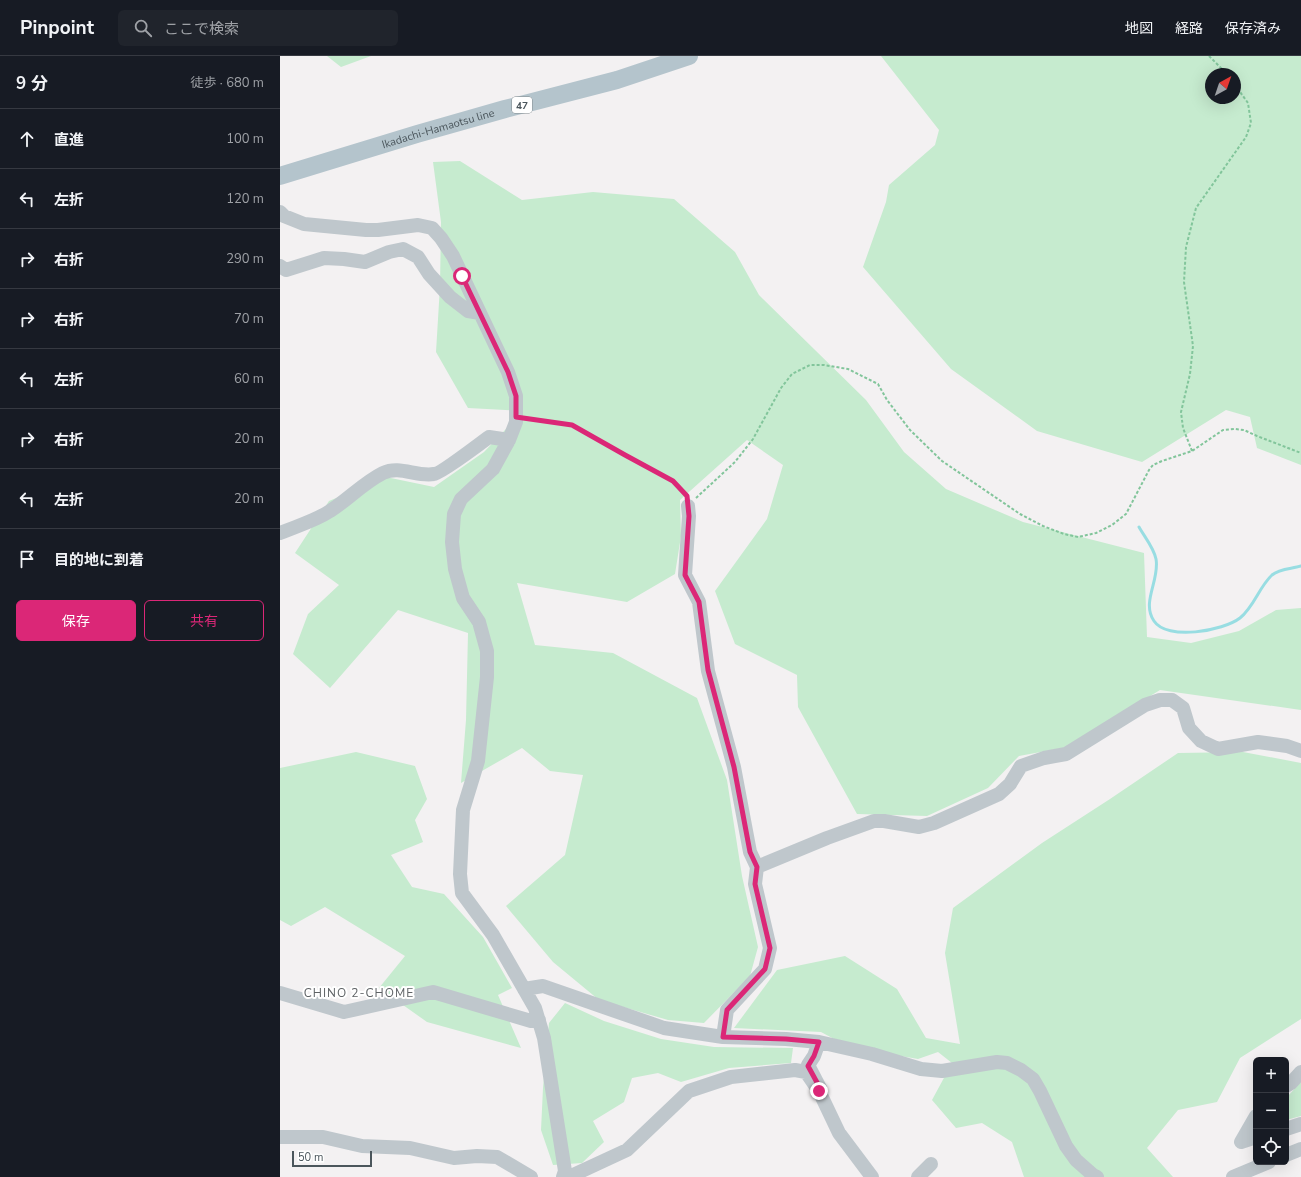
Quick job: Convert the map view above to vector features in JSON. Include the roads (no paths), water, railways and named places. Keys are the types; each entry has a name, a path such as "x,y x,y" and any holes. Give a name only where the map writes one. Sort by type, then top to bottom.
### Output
{"main road":[{"name":"Ikadachi-Hamaotsu line","path":"280,176 417,134 617,80 689,56"}],"street":[{"path":"280,212 284,216 304,224 366,230 418,225 432,228 442,238 453,256 508,372 516,396 516,422 509,440 493,469 461,499 454,514 452,542 455,569 463,598 479,622 487,651 487,677 478,761 463,810 460,874 462,893 493,935 535,1008 544,1038 565,1171 563,1177 573,1175 627,1150 689,1091 731,1078 795,1070 806,1072 819,1091 839,1132 872,1177"},
{"path":"280,266 286,270 324,258 344,258 365,262 389,252 403,249 418,257 429,274 450,298 468,311 480,313"},
{"path":"280,533 312,521 331,510 368,481 384,472 400,469 423,474 436,474 490,437 509,440"},
{"path":"688,506 689,516 685,575 699,602 708,670 734,767 750,852 757,867 755,884 770,948 765,969 727,1010 723,1037"},
{"path":"757,867 827,838 874,821 884,821 918,827 934,823 999,794 1010,784 1021,766 1044,758 1066,754 1145,705 1160,700 1172,700 1183,708 1190,728 1201,741 1218,749 1258,742 1287,746 1301,751"},
{"path":"524,989 543,986 664,1028 723,1037 786,1039 819,1042 872,1054 921,1069 942,1071 997,1062 1007,1063 1021,1070 1033,1079 1066,1146 1076,1160 1097,1177"},
{"path":"280,993 344,1012 433,992 530,1021 539,1020"},
{"path":"819,1042 814,1056 808,1066 820,1088 819,1091"},
{"path":"1289,1084 1301,1072"},
{"path":"1253,1121 1241,1142 1253,1138"},
{"path":"1289,1128 1301,1124"},
{"path":"280,1137 323,1137 362,1146 410,1148 454,1158 477,1156 497,1157 531,1177"},
{"path":"1289,1154 1301,1149"},
{"path":"918,1177 931,1164"},
{"path":"1233,1177 1262,1165"}],"waterway":[{"path":"1139,527 1151,546 1156,559 1156,575 1149,606 1151,614 1154,621 1161,627 1171,631 1196,632 1209,630 1232,623 1245,613 1253,603 1263,585 1272,575 1282,570 1301,566"}],"district":[{"name":"CHINO 2-CHOME","path":"359,993"}]}
